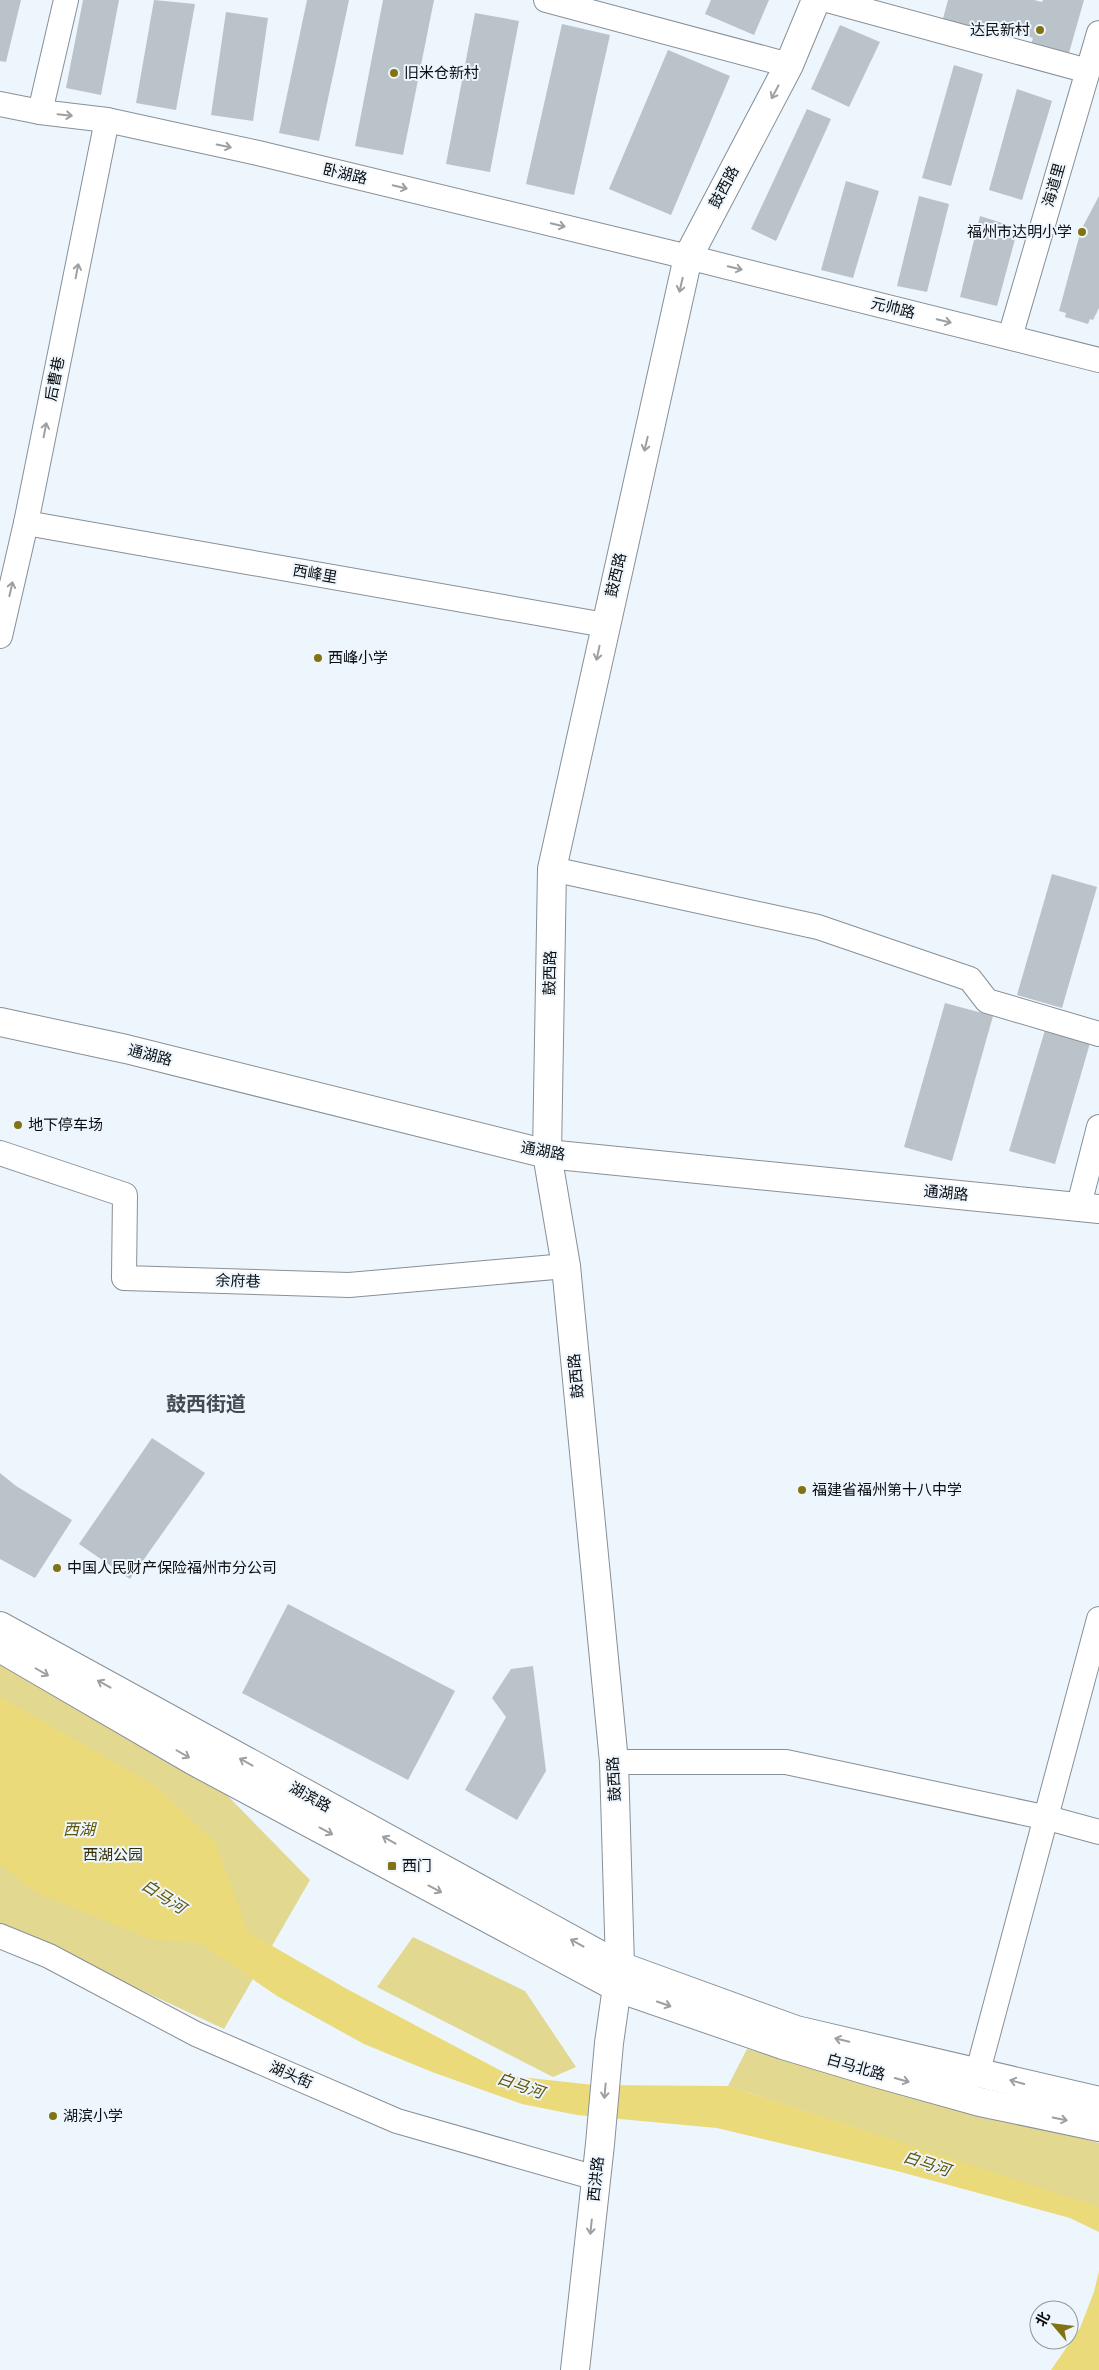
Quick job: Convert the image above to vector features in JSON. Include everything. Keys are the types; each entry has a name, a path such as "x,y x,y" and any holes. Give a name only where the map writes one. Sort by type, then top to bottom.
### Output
{"street":[{"path":"40,112 66,0"},
{"path":"546,0 789,65"},
{"name":"鼓西路","path":"619,1977 614,1762 566,1266 547,1154 552,869 604,625 688,257 789,65 816,0"},
{"path":"827,0 1088,71"},
{"name":"海道里","path":"1010,337 1099,33"},
{"name":"卧湖路","path":"0,104 40,112 107,120 258,153 688,257"},
{"name":"后曹巷","path":"0,636 26,523 107,120"},
{"name":"元帅路","path":"688,257 1099,360"},
{"name":"西峰里","path":"26,523 604,625"},
{"path":"552,869 818,927 970,978 987,1001 1099,1034"},
{"name":"通湖路","path":"0,1022 126,1049 547,1154 1089,1207"},
{"path":"1089,1207 1099,1127"},
{"name":"余府巷","path":"0,1153 125,1196 124,1278 349,1284 566,1266"},
{"path":"978,2071 1048,1818 1099,1619"},
{"name":"湖滨路","path":"0,1626 619,1977"},
{"name":"湖滨路","path":"0,1648 194,1761 619,1977"},
{"path":"614,1762 786,1762 1048,1818 1099,1832"},
{"name":"湖头街","path":"0,1936 49,1956 196,2034 397,2121 596,2178"},
{"path":"619,1977 796,2030 978,2071 1054,2092 1099,2101"},
{"name":"西洪路","path":"574,2370 600,2144 608,2043 619,1977"},
{"name":"白马北路","path":"619,1977 782,2045 980,2102 1099,2127"}],"green space":[{"name":"西湖公园","path":"0,1659 221,1789 310,1880 224,2029 0,1924"},
{"path":"413,1937 525,1991 576,2067 553,2077 377,1987"},
{"path":"747,2049 1099,2143 1099,2208 728,2086"}],"water":[{"path":"0,1697 154,1785 215,1842 248,1932 347,1989 511,2076 594,2085 728,2086 1099,2207 1099,2232 1070,2218 897,2171 717,2128 577,2115 522,2104 432,2072 364,2044 277,1996 200,1943 151,1939 37,1893 0,1864"},
{"path":"1099,2271 1099,2370 1051,2370 1065,2350 1079,2350 1079,2329 1094,2292"}],"building":[{"path":"0,0 21,0 6,62 0,61"},
{"path":"83,0 119,0 101,95 66,88"},
{"path":"154,0 195,4 176,110 136,103"},
{"path":"307,0 349,0 319,141 279,133"},
{"name":"旧米仓新村","path":"383,0 434,0 403,155 355,146"},
{"path":"711,0 769,0 754,35 705,14"},
{"name":"达民新村","path":"948,0 1034,0 1042,2 1043,0 1084,0 1067,60 1029,50 1033,38 988,25 985,34 942,22"},
{"path":"226,12 268,18 253,121 211,115"},
{"path":"475,13 519,21 490,172 446,164"},
{"path":"562,24 610,35 574,195 526,184"},
{"path":"840,25 880,42 849,107 811,89"},
{"path":"668,50 730,76 671,215 609,189"},
{"path":"954,65 983,74 951,186 922,178"},
{"path":"1017,89 1052,101 1022,200 989,190"},
{"path":"807,109 831,119 776,241 751,229"},
{"path":"846,181 879,191 853,278 821,270"},
{"path":"919,196 949,204 927,292 897,286"},
{"path":"1099,196 1099,308 1093,320 1090,319 1088,324 1065,317 1066,313 1059,311 1081,230"},
{"path":"980,216 1018,228 997,306 960,297"},
{"path":"1052,874 1097,887 1062,1008 1017,995"},
{"path":"945,1003 993,1016 952,1161 904,1147"},
{"path":"1045,1030 1090,1043 1055,1164 1009,1151"},
{"path":"152,1438 205,1473 130,1579 79,1544"},
{"path":"0,1473 16,1486 72,1520 35,1578 0,1559"},
{"path":"288,1604 455,1691 408,1780 242,1693"},
{"path":"533,1666 546,1771 517,1820 465,1790 506,1717 492,1698 511,1669"}],"place":[{"name":"达民新村","path":"1040,30"},
{"name":"旧米仓新村","path":"394,73"},
{"name":"福州市达明小学","path":"1082,232"},
{"name":"西峰小学","path":"318,658"},
{"name":"地下停车场","path":"18,1125"},
{"name":"福建省福州第十八中学","path":"802,1490"},
{"name":"中国人民财产保险福州市分公司","path":"57,1568"},
{"name":"西门","path":"392,1866"},
{"name":"湖滨小学","path":"53,2116"}],"district":[{"name":"鼓西街道","path":"206,1404"}],"water label":[{"name":"西湖","path":"79,1829"},
{"name":"白马河","path":"164,1896"},
{"name":"白马河","path":"521,2085"},
{"name":"白马河","path":"927,2163"}]}
